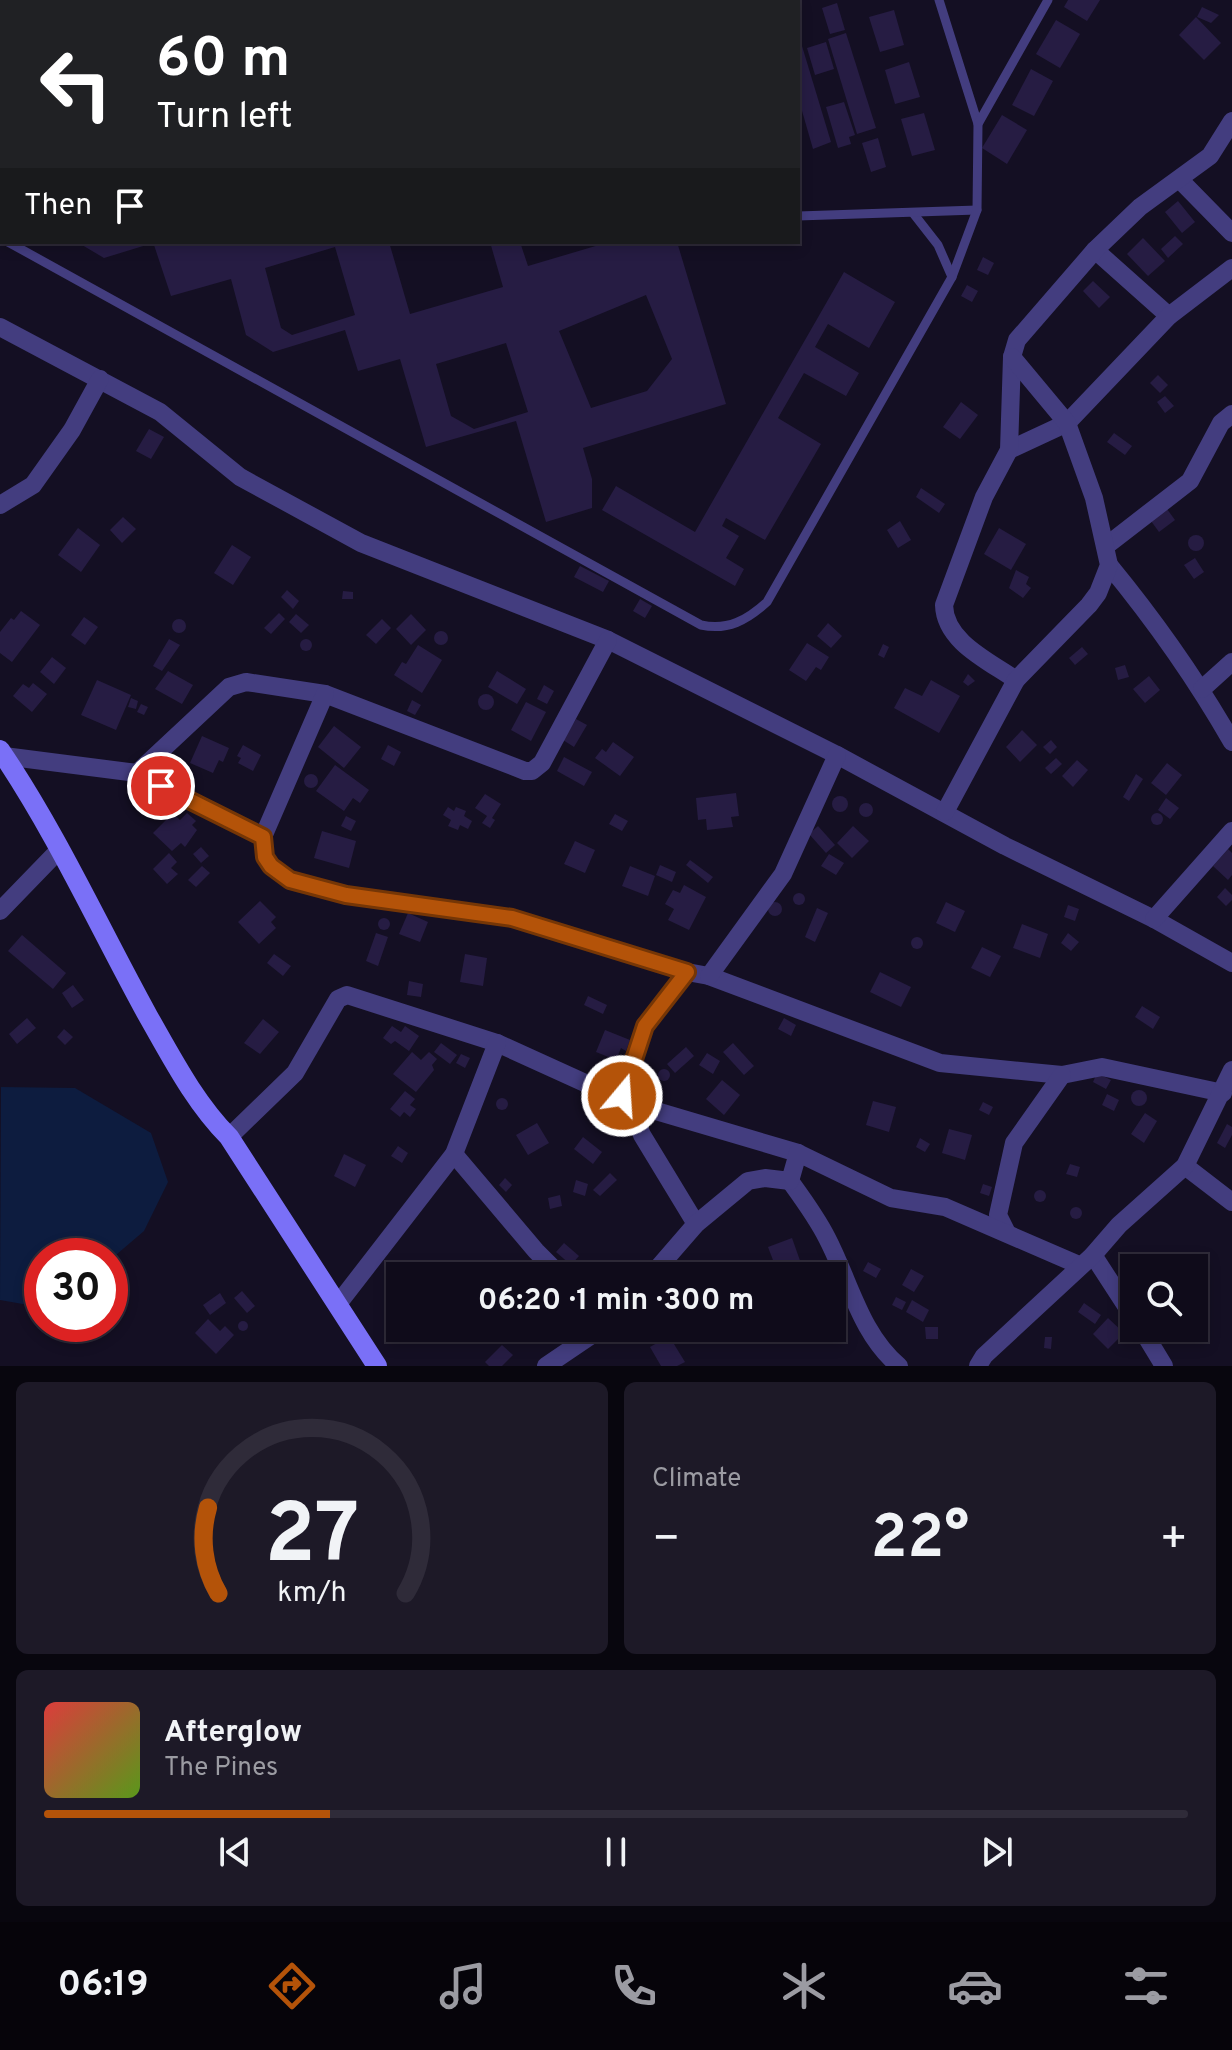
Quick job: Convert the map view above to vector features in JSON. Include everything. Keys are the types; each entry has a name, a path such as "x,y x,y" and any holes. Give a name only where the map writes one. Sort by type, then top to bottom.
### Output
{"street":[{"path":"1016,680 953,634 947,625 944,605 984,497 1009,450 1012,357 1017,340 1095,250 1140,207 1210,156 1232,121"},
{"path":"1180,180 1232,233"},
{"path":"1095,250 1169,316"},
{"path":"1009,450 1067,423 1169,316 1232,268"},
{"path":"0,327 160,412 240,477 323,524 361,543 608,640 837,755 1005,846 1154,919 1232,963"},
{"path":"1012,357 1067,423 1094,498 1109,565 1202,689 1232,742"},
{"path":"0,505 33,485 72,430 100,379"},
{"path":"1106,546 1190,481 1228,424"},
{"path":"945,812 1016,680 1089,605 1098,593 1109,565"},
{"path":"137,773 236,683 246,682 325,694 525,771 532,771 542,763 608,640"},
{"path":"1202,689 1232,662"},
{"path":"325,694 263,837 265,857 271,866 290,880 346,895 512,918 709,976 925,1060 1062,1075 1102,1067 1223,1093"},
{"path":"2,753 137,773 263,837"},
{"path":"2,753 60,849 169,1053 211,1119 229,1137 338,1304 368,1362"},
{"path":"709,976 783,874 837,755"},
{"path":"1154,919 1232,831"},
{"path":"0,911 60,849"},
{"path":"687,972 645,1026 622,1096 629,1103 639,1129 696,1224"},
{"path":"229,1137 295,1073 341,996 357,996 497,1043 629,1103 798,1153 891,1198 945,1207 1007,1233 1086,1260 1120,1301"},
{"path":"338,1304 454,1154 497,1043"},
{"path":"987,1363 1119,1225 1185,1166 1232,1070"},
{"path":"1007,1233 998,1215 1014,1143 1062,1075"},
{"path":"798,1153 790,1181 828,1239 867,1327 886,1355 899,1366"},
{"path":"454,1154 547,1262"},
{"path":"1185,1166 1232,1202"},
{"path":"663,1262 696,1224 748,1181 765,1178 790,1181"},
{"path":"546,1366 581,1342"},
{"path":"1149,1342 1164,1366"}],"lane":[{"path":"12,244 701,625 716,628 740,623 767,602 952,277 977,210 978,124 939,0"},
{"path":"978,124 1048,0"},
{"path":"800,216 977,210"},
{"path":"913,213 938,245 952,277"}],"water":[{"path":"1,1087 75,1088 151,1133 168,1182 144,1231 128,1245 128,1238 24,1238 24,1304 0,1300"}],"building":[{"path":"1068,0 1100,0 1087,21 1064,7"},
{"path":"837,3 845,30 830,34 822,8"},
{"path":"1202,7 1219,15 1211,23 1197,17"},
{"path":"894,10 904,45 880,52 869,17"},
{"path":"1196,17 1221,43 1204,60 1179,35"},
{"path":"1056,20 1080,34 1060,68 1036,54"},
{"path":"846,33 876,128 857,134 828,39"},
{"path":"826,42 834,69 815,75 807,48"},
{"path":"800,47 831,142 813,149 800,104"},
{"path":"909,62 920,97 895,104 885,70"},
{"path":"1031,69 1053,81 1034,116 1012,105"},
{"path":"844,102 855,135 849,137 851,144 838,148 826,107"},
{"path":"924,113 935,150 912,156 901,119"},
{"path":"1002,115 1027,130 1007,164 982,148"},
{"path":"878,138 886,167 871,172 862,143"},
{"path":"1178,201 1195,222 1182,233 1165,212"},
{"path":"1175,236 1183,244 1168,258 1161,249"},
{"path":"1143,238 1165,261 1148,276 1127,254"},
{"path":"80,244 150,244 104,258"},
{"path":"154,244 390,244 410,314 503,287 491,244 521,244 528,266 602,244 678,244 726,404 583,448 592,479 592,508 546,522 516,421 426,447 400,359 358,371 345,330 273,352 246,335 231,279 171,296","holes":["335,247 355,315 292,335 281,328 265,268","646,295 672,359 647,391 591,408 559,331","506,343 528,412 474,429 451,416 436,364"]},
{"path":"983,257 994,263 988,275 977,270"},
{"path":"844,272 895,302 869,348 828,324 815,347 859,373 846,396 804,373 778,418 821,444 765,540 726,518 722,526 739,536 726,558 744,569 735,586 602,510 616,486 695,532"},
{"path":"1093,281 1110,297 1099,308 1083,291"},
{"path":"967,285 978,291 972,302 961,296"},
{"path":"1158,375 1168,385 1160,393 1150,383"},
{"path":"1165,396 1174,406 1165,413 1157,402"},
{"path":"961,402 978,415 960,439 943,427"},
{"path":"149,429 164,437 151,459 136,451"},
{"path":"1114,433 1132,446 1125,455 1107,442"},
{"path":"921,488 945,504 939,513 916,497"},
{"path":"1167,509 1175,520 1159,532 1151,521"},
{"path":"123,517 136,529 122,543 110,530"},
{"path":"900,521 911,540 898,548 887,530"},
{"path":"78,528 100,545 81,572 58,555"},
{"path":"999,528 1026,544 1011,570 984,554"},
{"path":"1196,535 1202,537 1202,549 1196,551 1190,549 1188,543 1190,537"},
{"path":"232,545 251,557 233,585 214,573"},
{"path":"1195,558 1204,572 1194,579 1184,565"},
{"path":"580,566 609,581 603,592 574,577"},
{"path":"1016,570 1029,577 1026,584 1031,588 1023,598 1009,588"},
{"path":"287,590 299,601 293,609 281,597"},
{"path":"343,591 353,592 353,599 342,599"},
{"path":"640,599 652,606 645,618 633,611"},
{"path":"21,611 40,625 12,662 0,653 0,632"},
{"path":"279,613 285,619 271,634 264,628"},
{"path":"296,614 309,625 301,633 289,622"},
{"path":"411,614 426,630 411,645 396,629"},
{"path":"84,617 98,627 85,645 71,635"},
{"path":"179,619 186,626 179,633 172,626"},
{"path":"382,619 391,628 376,644 366,635"},
{"path":"828,623 842,636 831,648 817,636"},
{"path":"441,631 448,638 441,645 434,638"},
{"path":"169,639 180,645 162,671 153,666"},
{"path":"306,639 312,645 306,651 300,645"},
{"path":"807,643 829,657 821,670 816,667 806,681 789,670"},
{"path":"883,644 889,647 884,658 878,655"},
{"path":"418,645 442,660 422,693 394,675 402,662 406,664"},
{"path":"1082,647 1088,654 1075,665 1069,658"},
{"path":"52,657 66,668 54,684 40,672"},
{"path":"1125,665 1129,677 1118,680 1115,668"},
{"path":"168,671 193,685 182,704 155,689"},
{"path":"497,671 526,689 517,704 488,687"},
{"path":"968,674 975,681 968,686 963,682"},
{"path":"1149,676 1160,690 1145,703 1133,689"},
{"path":"97,680 131,695 116,730 81,715"},
{"path":"931,680 960,696 939,733 894,708 905,688 922,696"},
{"path":"33,683 47,694 32,712 13,696 23,684 29,688"},
{"path":"544,685 554,691 547,704 537,699"},
{"path":"486,694 492,696 492,708 486,710 480,708 478,702 480,696"},
{"path":"131,698 138,701 136,709 128,707"},
{"path":"412,700 421,705 415,715 407,711"},
{"path":"526,702 546,712 531,741 511,730"},
{"path":"141,704 148,707 144,715 137,712"},
{"path":"576,719 587,725 574,747 563,740"},
{"path":"334,726 361,747 344,768 318,747"},
{"path":"1022,730 1037,745 1020,762 1006,747"},
{"path":"202,736 229,748 223,762 219,760 213,773 190,763"},
{"path":"1051,740 1057,747 1050,754 1043,747"},
{"path":"613,742 634,757 620,776 595,758 602,749 606,752"},
{"path":"243,745 261,755 253,771 238,763 241,758 237,756"},
{"path":"388,745 401,752 394,766 381,759"},
{"path":"564,757 592,772 584,786 557,771"},
{"path":"1056,758 1062,764 1051,774 1045,768"},
{"path":"1077,760 1088,770 1073,787 1062,776"},
{"path":"1167,763 1182,775 1166,795 1151,783"},
{"path":"335,765 369,790 360,803 353,798 344,811 316,791"},
{"path":"311,774 318,781 311,788 304,781"},
{"path":"1136,774 1143,779 1129,801 1123,797"},
{"path":"736,793 739,816 731,817 733,827 707,830 706,819 698,820 696,798"},
{"path":"485,794 501,804 490,828 482,823 487,816 475,808"},
{"path":"840,796 846,798 846,810 840,812 834,810 832,804 834,798"},
{"path":"1166,798 1179,808 1170,819 1158,810"},
{"path":"866,803 873,810 866,817 859,810"},
{"path":"448,807 454,811 456,807 466,811 464,816 472,821 468,829 460,825 458,830 448,826 451,820 443,815"},
{"path":"173,813 180,820 187,813 196,821 192,825 197,830 185,847 181,843 172,851 153,833"},
{"path":"615,814 628,821 622,831 609,824"},
{"path":"1152,814 1162,814 1162,824 1152,824"},
{"path":"346,816 356,821 351,831 341,826"},
{"path":"818,826 835,845 826,853 809,834"},
{"path":"853,826 869,841 852,858 837,843"},
{"path":"322,831 356,841 349,868 314,858"},
{"path":"575,841 595,850 585,873 564,864"},
{"path":"201,847 209,856 201,863 193,854"},
{"path":"1228,849 1232,853 1232,875 1228,880 1213,866"},
{"path":"169,853 177,862 171,868 178,874 167,884 153,869"},
{"path":"829,854 844,863 836,875 821,866"},
{"path":"690,860 713,877 708,883 686,865"},
{"path":"660,865 676,872 672,882 656,875"},
{"path":"202,866 210,873 196,887 188,880"},
{"path":"630,866 655,876 648,896 622,886"},
{"path":"684,885 706,897 689,930 668,920 674,909 665,904 673,890 680,893"},
{"path":"1225,888 1232,895 1226,906 1217,897"},
{"path":"799,893 805,899 799,905 793,899"},
{"path":"260,901 276,917 271,922 276,928 259,944 238,922"},
{"path":"775,902 782,909 775,916 768,909"},
{"path":"946,902 965,911 955,932 936,923"},
{"path":"1068,905 1079,909 1075,921 1064,917"},
{"path":"817,908 828,913 815,942 805,937"},
{"path":"408,913 428,922 420,942 399,934"},
{"path":"384,918 390,924 384,930 378,924"},
{"path":"1022,924 1048,934 1040,958 1013,948"},
{"path":"376,933 388,937 378,966 366,961"},
{"path":"1068,933 1079,942 1071,951 1061,943"},
{"path":"22,935 66,973 53,989 8,951"},
{"path":"917,937 923,943 917,949 911,943"},
{"path":"982,947 1001,956 990,977 971,968"},
{"path":"274,954 291,966 283,976 267,963"},
{"path":"465,954 487,958 483,986 460,982"},
{"path":"880,972 911,987 901,1007 870,992"},
{"path":"409,981 423,984 421,997 407,995"},
{"path":"73,985 84,1000 72,1008 62,993"},
{"path":"588,996 607,1005 603,1014 584,1005"},
{"path":"1142,1006 1160,1017 1153,1029 1135,1017"},
{"path":"27,1018 36,1028 17,1044 9,1034"},
{"path":"784,1018 796,1025 791,1036 778,1029"},
{"path":"263,1019 279,1032 260,1054 244,1043"},
{"path":"392,1026 401,1032 405,1026 419,1036 409,1051 395,1041 391,1044 383,1038"},
{"path":"64,1029 73,1037 65,1045 57,1037"},
{"path":"605,1030 630,1040 626,1051 621,1048 616,1060 596,1052"},
{"path":"441,1043 457,1055 450,1064 434,1052"},
{"path":"733,1043 754,1066 744,1075 723,1052"},
{"path":"686,1047 694,1056 675,1073 667,1064"},
{"path":"412,1052 421,1060 429,1052 437,1059 432,1065 434,1070 416,1092 393,1074"},
{"path":"707,1053 720,1061 713,1074 699,1065"},
{"path":"461,1054 470,1058 465,1068 456,1063"},
{"path":"664,1069 670,1075 664,1081 658,1075"},
{"path":"1097,1073 1111,1080 1106,1089 1093,1082"},
{"path":"722,1080 740,1095 724,1115 706,1099"},
{"path":"1139,1090 1145,1092 1145,1104 1139,1106 1133,1104 1131,1098 1133,1092"},
{"path":"405,1091 415,1099 410,1105 416,1109 410,1117 404,1112 400,1117 390,1109"},
{"path":"1107,1094 1119,1100 1114,1111 1102,1105"},
{"path":"502,1098 508,1104 502,1110 496,1104"},
{"path":"873,1101 896,1107 889,1132 866,1125"},
{"path":"983,1102 993,1107 989,1115 979,1110"},
{"path":"1145,1113 1157,1121 1144,1143 1131,1134"},
{"path":"537,1123 549,1143 528,1155 516,1135"},
{"path":"1227,1124 1232,1127 1232,1135 1225,1148 1217,1143"},
{"path":"949,1129 972,1135 965,1160 942,1153"},
{"path":"583,1137 602,1152 593,1164 574,1149"},
{"path":"920,1138 930,1144 925,1152 916,1147"},
{"path":"398,1146 408,1153 402,1163 391,1156"},
{"path":"344,1154 366,1165 355,1187 334,1176"},
{"path":"1070,1164 1080,1167 1077,1177 1066,1174"},
{"path":"610,1173 617,1180 600,1196 593,1190"},
{"path":"505,1178 512,1185 506,1192 499,1185"},
{"path":"576,1180 588,1184 585,1196 573,1192"},
{"path":"983,1184 992,1187 989,1196 980,1193"},
{"path":"1040,1190 1046,1196 1040,1202 1034,1196"},
{"path":"560,1195 562,1206 550,1209 548,1198"},
{"path":"1076,1207 1082,1213 1076,1219 1070,1213"},
{"path":"792,1238 801,1262 774,1262 768,1247"},
{"path":"564,1243 579,1256 574,1262 568,1262 556,1252"},
{"path":"868,1262 881,1269 876,1278 863,1271"},
{"path":"911,1269 924,1276 914,1292 902,1285"},
{"path":"242,1291 255,1306 247,1313 234,1298"},
{"path":"220,1293 226,1303 210,1315 203,1305"},
{"path":"896,1297 906,1302 902,1310 892,1305"},
{"path":"912,1300 929,1310 923,1322 906,1312"},
{"path":"1084,1303 1101,1315 1095,1324 1078,1312"},
{"path":"1108,1318 1120,1329 1120,1337 1108,1349 1093,1334"},
{"path":"208,1319 220,1331 225,1326 234,1335 216,1354 195,1333"},
{"path":"243,1321 248,1326 243,1331 238,1326"},
{"path":"925,1327 938,1327 938,1339 926,1339"},
{"path":"1045,1337 1052,1337 1051,1349 1044,1348"},
{"path":"659,1342 673,1342 685,1362 677,1366 661,1366 650,1347"},
{"path":"502,1345 513,1355 502,1366 489,1366 485,1362"}],"route":[{"path":"161,786 263,837 265,857 278,874 290,880 346,895 512,918 687,972 645,1026 622,1096"}]}
